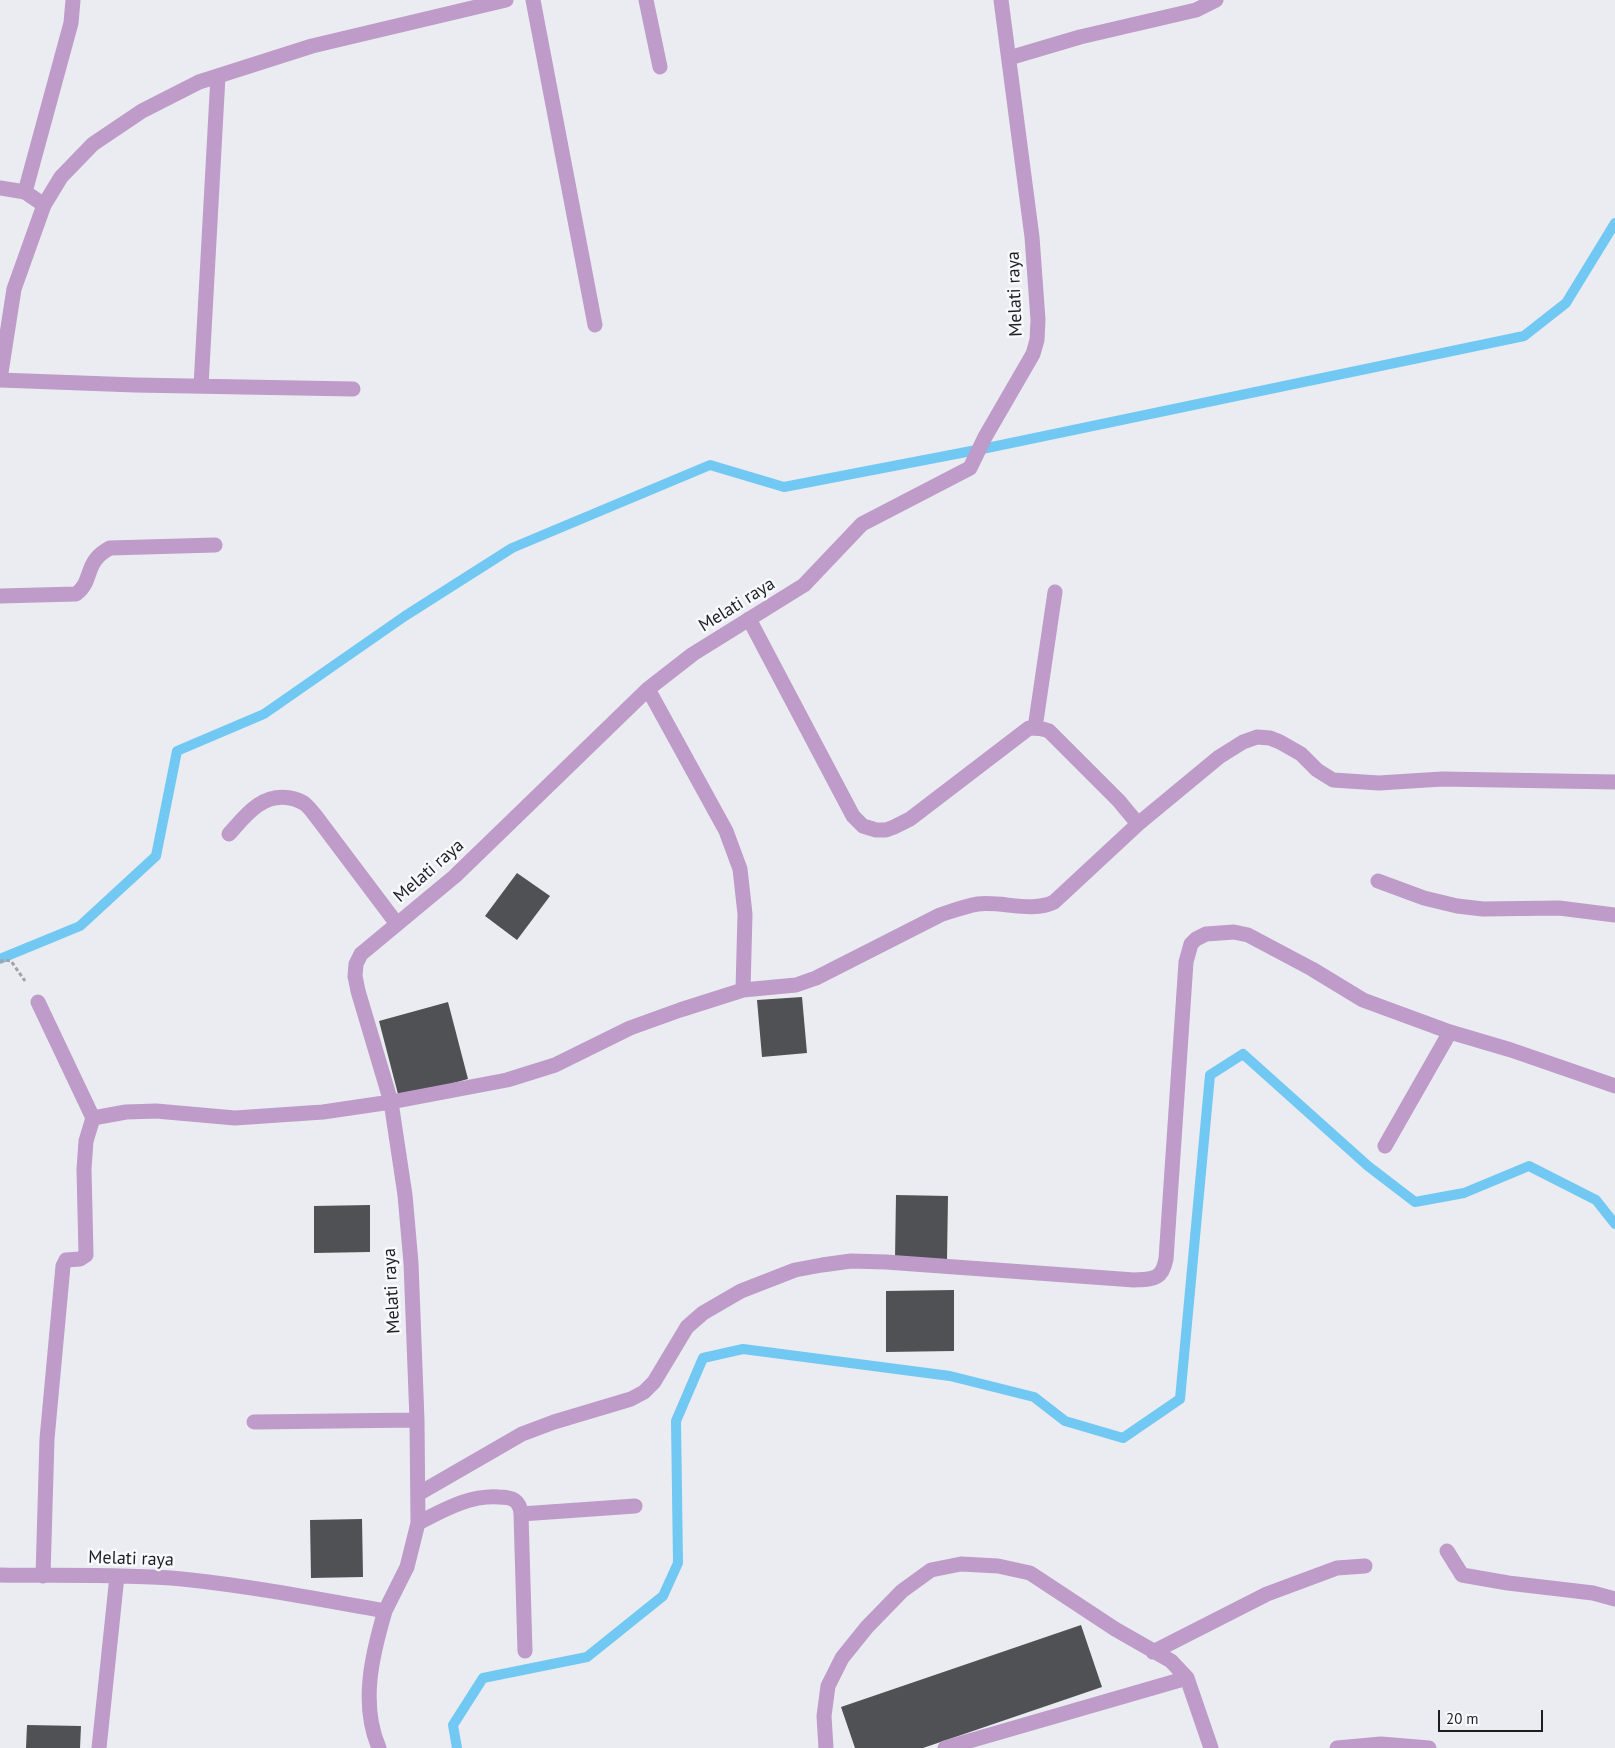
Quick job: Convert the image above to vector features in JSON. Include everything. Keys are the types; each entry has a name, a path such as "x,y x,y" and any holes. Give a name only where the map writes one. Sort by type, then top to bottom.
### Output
{"street":[{"path":"25,192 71,23 73,0"},
{"path":"353,389 0,380 14,289 44,205 61,176 93,144 142,111 199,82 312,46 506,0"},
{"path":"532,0 595,325"},
{"path":"646,0 660,67"},
{"name":"Melati raya","path":"0,1575 117,1576 182,1579 244,1587 385,1612 407,1567 418,1523 417,1420 411,1263 405,1196 391,1102 360,1003 356,964 361,954 455,876 648,689 693,654 804,585 862,524 970,468 985,437 1033,354 1037,340 1038,320 1032,237 1001,0"},
{"path":"1009,58 1080,37 1196,10 1216,0"},
{"path":"201,386 218,76"},
{"path":"0,188 25,192 44,205"},
{"path":"0,596 76,594 84,587 95,558 110,548 215,545"},
{"path":"1035,728 1055,592"},
{"path":"749,619 853,816 863,826 876,830 886,830 910,819 1029,728 1041,728 1049,731 1119,801 1138,824"},
{"path":"648,689 726,831 740,869 745,914 744,981"},
{"path":"93,1118 126,1112 156,1111 235,1118 323,1112 391,1102 507,1080 555,1065 630,1028 680,1010 744,981 796,985 816,978 940,915 959,908 977,904 1003,903 1037,907 1045,906 1054,902 1138,824 1219,756 1243,742 1257,737 1270,738 1280,742 1301,754 1317,770 1333,780 1379,783 1442,779 1615,782"},
{"path":"229,834 258,804 269,799 282,797 296,799 304,804 318,819 397,924"},
{"path":"1378,881 1424,898 1457,906 1483,909 1559,908 1615,915"},
{"path":"418,1494 522,1434 554,1422 631,1399 644,1392 654,1382 687,1327 703,1313 740,1290 795,1270 851,1261 1134,1280 1150,1280 1158,1276 1164,1269 1166,1260 1186,962 1192,944 1196,939 1206,934 1234,932 1248,935 1312,969 1363,1000 1450,1032 1511,1050 1615,1086"},
{"path":"38,1002 93,1118 86,1142 84,1169 86,1255 80,1259 66,1260 63,1266 47,1439 43,1576"},
{"path":"1385,1146 1450,1032"},
{"path":"254,1422 417,1420"},
{"path":"418,1523 451,1506 479,1497 513,1498 520,1506 525,1651"},
{"path":"521,1514 635,1506"},
{"path":"1447,1551 1462,1575 1508,1583 1593,1593 1615,1599"},
{"path":"826,1748 824,1716 828,1686 842,1658 867,1627 902,1591 931,1570 961,1564 998,1566 1030,1573 1081,1608 1171,1661 1187,1678 1211,1748"},
{"path":"1153,1652 1266,1594 1337,1568 1364,1566"},
{"path":"100,1748 117,1576"},
{"path":"379,1748 374,1736 370,1714 369,1691 375,1644 385,1612"},
{"path":"945,1748 1187,1678"},
{"path":"1337,1748 1381,1744 1429,1748"}],"path":[{"path":"0,962 11,960 38,1002"}],"building":[{"path":"517,873 550,896 517,940 485,916"},
{"path":"802,997 807,1053 762,1057 757,1000"},
{"path":"448,1002 468,1079 399,1098 379,1021"},
{"path":"896,1195 948,1196 947,1260 895,1259"},
{"path":"370,1205 370,1252 314,1253 314,1206"},
{"path":"954,1290 954,1351 886,1352 886,1291"},
{"path":"362,1519 363,1577 311,1578 310,1520"},
{"path":"1081,1625 1102,1687 923,1748 855,1748 841,1707"},
{"path":"27,1725 81,1726 80,1748 26,1748"}],"waterway":[{"path":"0,959 80,926 156,856 177,751 264,714 405,616 512,548 710,465 784,487 987,448 1524,336 1566,303 1615,223"},
{"path":"457,1748 453,1725 483,1678 587,1657 663,1596 678,1563 676,1421 703,1358 743,1349 950,1376 1034,1397 1065,1421 1123,1438 1180,1399 1210,1075 1243,1054 1368,1166 1415,1202 1464,1193 1529,1166 1596,1200 1615,1224"}]}
